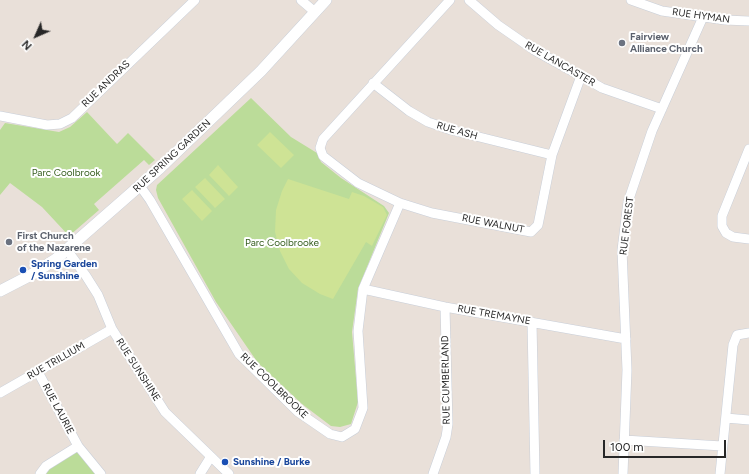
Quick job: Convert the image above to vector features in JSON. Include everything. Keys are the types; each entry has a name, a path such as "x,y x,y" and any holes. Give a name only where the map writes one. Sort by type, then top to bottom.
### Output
{"street":[{"name":"RUE ANDRAS","path":"0,116 47,125 60,124 72,118 195,0"},
{"path":"301,0 315,12"},
{"name":"RUE SPRING GARDEN","path":"0,291 31,275 67,250 140,186 236,96 326,0"},
{"path":"373,83 450,0"},
{"name":"RUE LANCASTER","path":"469,0 498,25 534,50 602,88 662,109"},
{"name":"RUE HYMAN","path":"631,0 662,11 725,20 749,21"},
{"name":"RUE FOREST","path":"623,474 627,370 622,250 628,202 652,131 703,17"},
{"name":"RUE WALNUT","path":"373,83 323,139 320,148 323,156 358,183 400,203 432,213 531,232 538,225 552,155 581,76"},
{"name":"RUE ASH","path":"373,83 409,111 428,122 451,130 552,155"},
{"path":"749,149 722,216 722,226 726,233 733,237 749,239"},
{"name":"RUE COOLBROOKE","path":"140,186 150,200 240,354 298,412 330,434 342,437 355,430 363,408 358,331 363,289 400,203"},
{"name":"RUE SUNSHINE","path":"67,250 98,295 112,329 165,412 210,458 229,474"},
{"name":"RUE TREMAYNE","path":"363,289 445,307 626,339"},
{"name":"RUE CUMBERLAND","path":"433,474 446,437 448,424 445,307"},
{"path":"532,322 535,474"},
{"name":"RUE TRILLIUM","path":"0,393 112,329"},
{"path":"720,474 733,345 737,335 749,333"},
{"name":"RUE LAURIE","path":"38,372 78,446 101,474"},
{"path":"726,418 749,420"},
{"path":"624,440 722,446"},
{"name":"RUE LAURIE","path":"40,474 46,466 78,446"},
{"path":"200,474 210,458"}],"green space":[{"name":"Parc Coolbrooke","path":"251,98 291,137 317,153 321,162 341,178 384,206 389,213 358,289 352,332 358,402 351,424 340,427 331,426 302,404 258,363 216,302 158,198 156,190 157,185"},
{"name":"Parc Coolbrook","path":"87,112 117,144 128,133 155,160 149,165 144,160 94,204 99,210 69,236 42,207 10,183 0,195 0,130 5,123 59,132 70,127"},
{"path":"270,132 294,155 281,168 257,145"},
{"path":"218,165 238,187 229,196 209,175"},
{"path":"205,178 225,199 215,208 195,187"},
{"path":"288,179 349,199 352,192 364,196 383,207 387,215 372,246 366,242 333,299 320,294 302,283 289,269 280,251 275,232 276,210 282,191"},
{"path":"192,190 212,211 202,221 182,199"},
{"path":"77,451 95,474 46,474 51,467"}],"place":[{"name":"Fairview Alliance Church","path":"622,43"},
{"name":"First Church of the Nazarene","path":"9,242"},
{"name":"Spring Garden / Sunshine","path":"23,270"},
{"name":"Sunshine / Burke","path":"225,462"}]}
